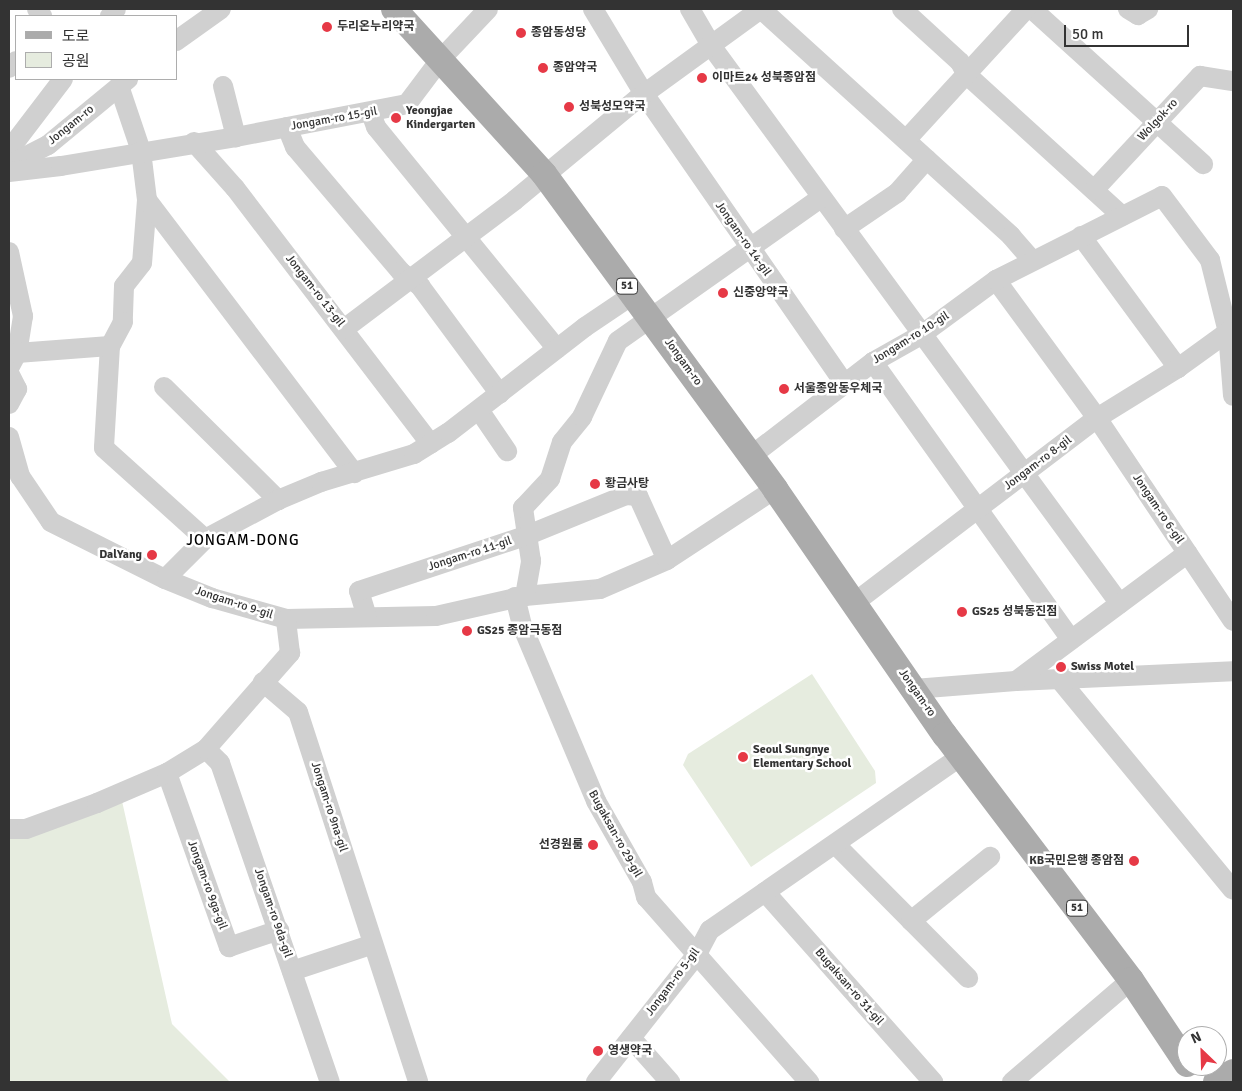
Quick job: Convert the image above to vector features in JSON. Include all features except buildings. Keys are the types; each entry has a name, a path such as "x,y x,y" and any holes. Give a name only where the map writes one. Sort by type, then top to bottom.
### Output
{"main road":[{"name":"Jongam-ro","path":"394,9 544,174 652,318 776,489 961,756 1131,980 1177,1049"},
{"path":"1216,1082 1233,1072"}],"street":[{"path":"178,40 221,9"},
{"path":"440,60 488,9"},
{"name":"Jongam-ro 14-gil","path":"593,9 644,94 750,250 844,383"},
{"path":"690,9 712,47 821,198 1120,604"},
{"path":"344,329 466,236 644,94 712,47 761,9 1011,236 1032,260"},
{"path":"902,9 960,62 966,74 1122,216"},
{"path":"906,140 1026,9"},
{"path":"1032,9 1203,164"},
{"name":"Jongam-ro 15-gil","path":"9,172 62,166 194,142 236,137 371,113 408,104 440,60"},
{"name":"Wolgok-ro","path":"1094,190 1200,76 1233,81"},
{"path":"9,150 62,80"},
{"path":"124,82 141,152 147,200 142,263 124,286 123,322 110,346 104,448 205,539"},
{"name":"Jongam-ro","path":"9,165 48,145 124,82"},
{"path":"223,86 236,137"},
{"path":"371,113 376,127 557,349"},
{"path":"287,128 295,147 410,278 420,286 500,394"},
{"name":"Jongam-ro 13-gil","path":"194,142 235,188 431,444"},
{"path":"844,229 896,193 927,159"},
{"name":"Jongam-ro 10-gil","path":"751,456 873,362 921,335 996,280 1032,260 1162,196 1210,260 1228,332"},
{"path":"652,318 821,198"},
{"path":"147,200 354,473"},
{"path":"1081,236 1178,368"},
{"path":"9,252 23,316 13,360 110,346"},
{"name":"Jongam-ro 6-gil","path":"996,280 1097,418 1188,553 1016,681"},
{"path":"165,579 205,539 278,500 321,482 414,454 431,444 479,410 557,349 634,294"},
{"name":"Jongam-ro 11-gil","path":"367,617 358,591 528,535 523,508 550,479 562,442 582,417 618,341 652,318"},
{"path":"1228,332 1233,396"},
{"name":"Jongam-ro 8-gil","path":"854,602 1097,418 1178,368 1228,332"},
{"path":"873,362 1071,640"},
{"path":"9,373 17,389 9,404"},
{"path":"164,388 278,500"},
{"path":"479,410 507,451"},
{"name":"Jongam-ro 9-gil","path":"9,437 20,476 51,522 165,579 212,598 286,619 436,616 520,597 600,589 667,560 776,489"},
{"path":"520,597 531,561 528,535 626,494 638,496 667,560"},
{"path":"1188,553 1233,621"},
{"name":"Bugaksan-ro 29-gil","path":"520,597 523,628 596,802 642,882 646,897 809,1082"},
{"path":"9,828 26,829 167,773 206,750 290,653 286,619"},
{"path":"914,689 1016,681 1233,671"},
{"path":"1059,679 1233,890"},
{"name":"Jongam-ro 9na-gil","path":"264,682 298,712 418,1082"},
{"name":"Jongam-ro 9da-gil","path":"206,750 220,763 330,1082"},
{"name":"Jongam-ro 5-gil","path":"596,1082 697,954 710,930 961,756"},
{"name":"Jongam-ro 9ga-gil","path":"167,773 229,948 279,930"},
{"path":"834,844 968,978"},
{"path":"911,920 990,857"},
{"name":"Bugaksan-ro 31-gil","path":"765,892 933,1082"},
{"path":"292,971 373,944"},
{"path":"1012,1082 1131,980"},
{"path":"631,1038 670,1082"}],"green space":[{"path":"812,674 875,771 876,783 751,867 683,765 688,754"},
{"path":"122,801 172,1024 230,1082 9,1082 9,839"}],"place":[{"name":"두리온누리약국","path":"327,27"},
{"name":"종암동성당","path":"521,33"},
{"name":"종암약국","path":"543,68"},
{"name":"이마트24 성북종암점","path":"702,78"},
{"name":"성북성모약국","path":"569,107"},
{"name":"Yeongjae Kindergarten","path":"396,118"},
{"name":"신중앙약국","path":"723,293"},
{"name":"서울종암동우체국","path":"784,389"},
{"name":"황금사탕","path":"595,484"},
{"name":"DalYang","path":"152,555"},
{"name":"GS25 성북동진점","path":"962,612"},
{"name":"GS25 종암극동점","path":"467,631"},
{"name":"Swiss Motel","path":"1061,667"},
{"name":"Seoul Sungnye Elementary School","path":"743,757"},
{"name":"선경원룸","path":"593,845"},
{"name":"KB국민은행 종암점","path":"1134,861"},
{"name":"영생약국","path":"598,1051"}],"district":[{"name":"JONGAM-DONG","path":"243,541"}]}
